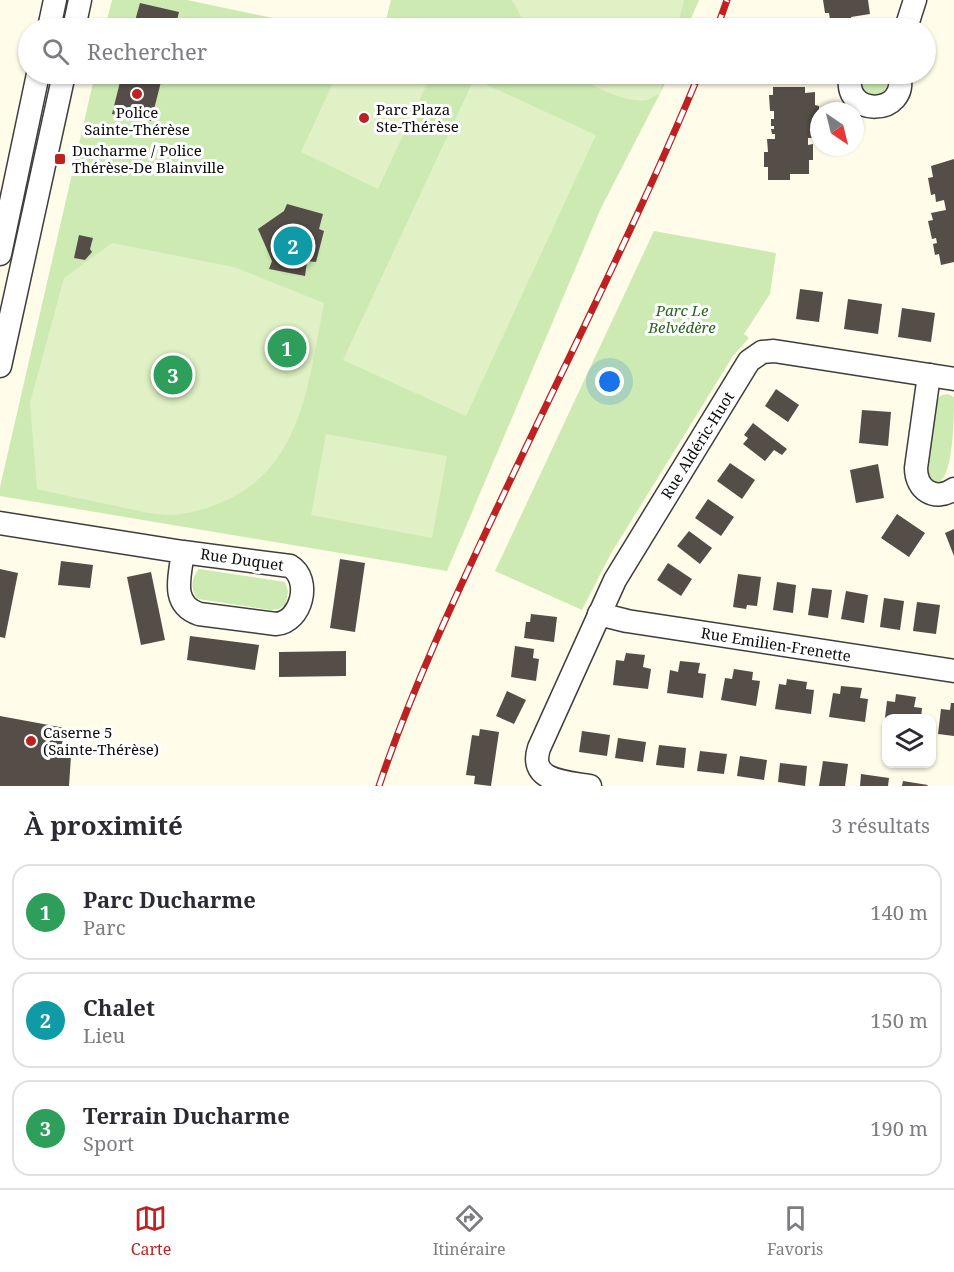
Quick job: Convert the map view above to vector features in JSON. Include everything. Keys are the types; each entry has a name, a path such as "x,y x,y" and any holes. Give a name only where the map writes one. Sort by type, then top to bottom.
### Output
{"street":[{"path":"51,18 55,0"},
{"path":"76,18 80,0"},
{"path":"909,18 915,0"},
{"path":"0,254 36,84"},
{"path":"0,366 62,84"},
{"path":"850,84 854,97 863,104 874,107 884,105 896,96 900,84"},
{"name":"Rue Aldéric-Huot","path":"590,786 546,776 537,767 536,762 541,741 622,566 752,358 762,352 774,351 954,379"},
{"path":"929,375 916,468 917,481 921,487 930,492 943,494 954,489"},
{"name":"Rue Duquet","path":"0,523 294,567 301,579 301,598 297,611 286,622 276,624 199,614 189,609 183,603 180,594 183,552"},
{"name":"Rue Emilien-Frenette","path":"599,614 627,621 954,671"}],"green space":[{"path":"112,0 187,0 272,18 108,18"},
{"path":"391,0 699,0 691,18 386,18"},
{"path":"512,0 684,0 680,18 522,18"},
{"path":"93,84 665,84 601,208 447,571 0,496 0,487"},
{"name":"Parc Plaza Ste-Thérèse","path":"332,84 427,84 378,189 301,152"},
{"path":"472,84 485,84 596,135 466,416 343,360"},
{"path":"591,84 662,84 660,93 649,99 629,99 608,93"},
{"path":"861,84 886,84 884,91 879,94 869,94"},
{"name":"Parc Le Belvédère","path":"654,231 776,253 770,294 744,334 749,338 733,356 610,555 582,610 495,571"},
{"path":"112,243 234,267 324,303 306,391 298,419 285,445 269,469 248,488 220,503 194,512 167,515 142,512 37,489 30,403 64,278"},
{"path":"948,394 954,397 951,452 948,467 943,477 937,482 929,478 926,469 936,400"},
{"path":"326,434 447,456 432,538 311,515"},
{"path":"199,569 285,582 288,591 286,604 279,609 271,610 198,599 192,584"}],"building":[{"path":"823,0 868,0 870,14 851,18 830,18 829,13 825,13"},
{"path":"140,3 179,12 178,18 136,18"},
{"name":"Police Sainte-Thérèse","path":"120,84 160,84 151,121 112,114"},
{"path":"773,87 805,87 805,93 815,92 815,102 810,102 808,145 810,145 810,156 813,156 813,160 809,160 809,174 790,174 790,180 768,180 768,167 764,167 764,152 768,152 767,139 775,139 775,134 772,134 771,129 774,129 774,126 771,126 771,119 774,119 774,111 770,111 769,95 773,95"},
{"path":"954,159 954,262 941,265 939,254 935,255 933,244 937,243 936,238 932,239 928,221 933,220 931,213 946,210 944,200 936,202 935,194 931,195 928,178 933,177 931,166"},
{"path":"287,204 323,214 319,229 324,231 316,262 307,261 305,276 269,269 272,261 258,229 284,211"},
{"path":"79,235 93,238 90,249 92,252 85,260 74,258"},
{"path":"800,289 823,292 819,322 796,319"},
{"path":"848,299 882,304 878,334 844,329"},
{"path":"902,308 935,313 931,342 898,337"},
{"path":"776,389 799,405 788,422 765,406"},
{"path":"862,410 891,412 888,446 859,443"},
{"path":"753,423 787,449 782,455 774,450 765,461 743,444 748,438 744,435"},
{"path":"730,463 755,480 742,499 717,481"},
{"path":"878,464 884,498 856,503 850,470"},
{"path":"708,499 734,517 721,536 695,518"},
{"path":"897,514 925,533 909,557 881,538"},
{"path":"954,529 954,556 945,533"},
{"path":"689,531 712,548 700,564 677,546"},
{"path":"340,559 365,563 355,632 330,628"},
{"path":"61,561 93,565 90,588 58,585"},
{"path":"668,563 692,579 681,596 657,580"},
{"path":"0,569 18,573 5,638 0,637"},
{"path":"151,572 165,640 141,645 127,577"},
{"path":"738,574 761,577 757,606 747,605 746,609 733,607"},
{"path":"777,582 796,585 793,613 773,610"},
{"path":"812,588 832,590 828,618 808,615"},
{"path":"846,591 868,595 864,623 841,619"},
{"path":"884,598 904,601 900,630 880,627"},
{"path":"917,602 940,605 936,634 913,631"},
{"path":"531,614 557,617 554,642 524,638 526,622 530,622"},
{"path":"190,636 259,645 255,670 187,660"},
{"path":"515,646 534,649 533,658 539,659 536,681 511,677"},
{"path":"346,651 346,676 279,677 279,652"},
{"path":"626,653 645,655 643,667 651,669 648,689 613,685 616,660 624,661"},
{"path":"680,661 700,663 698,673 706,674 703,698 667,693 670,670 678,672"},
{"path":"734,669 753,672 752,680 760,681 756,706 721,700 725,678 732,679"},
{"path":"787,679 807,682 806,689 814,690 811,714 775,709 779,684 786,685"},
{"path":"841,686 862,688 860,698 868,699 865,722 829,717 833,693 840,694"},
{"path":"507,691 526,700 514,724 496,716"},
{"path":"896,694 916,697 914,707 922,708 921,714 885,714 887,701 895,702"},
{"path":"951,703 954,703 954,736 938,734 941,709 950,710"},
{"name":"Caserne 5 (Sainte-Thérèse)","path":"0,716 65,728 60,754 71,756 69,786 0,786"},
{"path":"480,729 499,732 491,786 474,784 475,776 466,775 472,735 479,736"},
{"path":"582,731 610,735 607,756 579,752"},
{"path":"618,738 646,742 643,762 615,758"},
{"path":"659,745 686,748 684,768 656,765"},
{"path":"700,751 727,754 724,774 697,771"},
{"path":"740,756 767,760 764,780 737,776"},
{"path":"823,761 848,764 845,786 819,786"},
{"path":"780,763 807,766 805,786 778,782"},
{"path":"861,774 889,778 888,786 860,786"},
{"path":"903,781 928,785 902,786"}],"railway":[{"path":"721,18 727,0"},
{"path":"379,786 420,678 451,607 627,236 695,84"}],"place":[{"name":"Police Sainte-Thérèse","path":"137,94"},
{"name":"Parc Plaza Ste-Thérèse","path":"364,118"},
{"name":"Ducharme / Police Thérèse-De Blainville","path":"60,159"},
{"name":"Chalet","path":"293,246"},
{"name":"Parc Ducharme","path":"287,348"},
{"name":"Terrain Ducharme","path":"173,375"},
{"name":"Caserne 5 (Sainte-Thérèse)","path":"31,741"}]}
